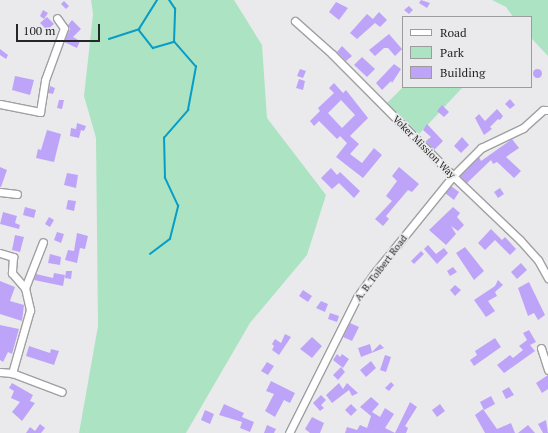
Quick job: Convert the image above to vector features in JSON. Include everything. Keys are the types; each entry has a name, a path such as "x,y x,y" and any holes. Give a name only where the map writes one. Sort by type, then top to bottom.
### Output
{"street":[{"path":"0,104 40,112 45,80 64,28 57,18"},
{"name":"Voker Mission Way","path":"295,21 332,54 453,176 535,255 548,278"},
{"name":"A. B. Tolbert Road","path":"289,433 357,296 376,271 453,176 481,148 523,128 542,110 548,110"},
{"path":"0,192 17,194"},
{"path":"25,288 43,242"},
{"path":"0,253 13,257 12,273 25,288 30,310 12,373"},
{"path":"541,348 548,370"},
{"path":"0,372 12,373 62,392"}],"green space":[{"path":"91,0 234,0 262,45 267,118 326,195 307,255 250,323 186,433 79,433 98,326 96,138 84,96 93,14"},
{"path":"492,0 548,0 548,56 532,39 532,16 512,16 506,7"},
{"path":"402,88 462,88 419,134 387,103"}],"building":[{"path":"421,0 430,3 427,8 419,3"},
{"path":"64,1 69,6 66,9 61,4"},
{"path":"336,2 348,8 339,20 329,12"},
{"path":"409,6 413,10 409,14 404,10"},
{"path":"43,10 48,13 44,19 40,16"},
{"path":"379,12 387,20 380,27 375,23 357,39 350,33 367,14 373,19"},
{"path":"47,17 54,24 47,30 40,23"},
{"path":"72,20 81,29 73,37 80,41 77,48 64,42 70,29 68,25"},
{"path":"389,34 402,49 395,56 388,48 384,48 375,56 369,50"},
{"path":"342,46 352,56 346,61 337,52"},
{"path":"0,49 8,55 6,59 0,55"},
{"path":"362,57 375,69 367,77 354,65"},
{"path":"394,64 401,69 392,83 391,81 382,90 376,83"},
{"path":"537,68 542,73 537,78 532,73"},
{"path":"300,69 306,71 303,78 297,76"},
{"path":"15,76 34,80 30,95 12,90"},
{"path":"299,79 305,81 303,90 296,88"},
{"path":"334,83 343,93 346,90 368,118 350,136 359,144 350,154 362,163 374,148 382,155 363,178 336,157 347,143 340,136 337,139 319,121 314,126 310,121 320,111 318,108 334,93 329,88","holes":["341,100 355,115 342,128 328,113"]},
{"path":"50,86 55,88 53,94 48,93"},
{"path":"510,99 515,105 510,109 505,104"},
{"path":"59,100 64,100 62,109 57,108"},
{"path":"442,105 449,112 444,117 437,111"},
{"path":"497,109 503,116 490,127 492,129 484,135 475,118 479,114 485,121"},
{"path":"77,123 86,126 84,131 81,130 79,138 70,136 71,128 76,129"},
{"path":"427,124 443,141 434,150 426,141 431,137 423,130"},
{"path":"47,130 61,134 54,162 36,158 38,149 41,150"},
{"path":"462,137 469,145 461,153 454,146"},
{"path":"512,139 519,148 506,157 521,171 514,178 497,162 493,164 491,160 467,183 460,176 479,157 481,161"},
{"path":"0,167 7,170 1,187 0,187"},
{"path":"399,167 419,184 412,192 408,190 386,216 389,219 383,226 375,219 392,201 386,196 397,181 392,176"},
{"path":"331,168 337,175 340,172 360,191 354,198 339,183 332,189 321,178"},
{"path":"67,173 78,175 76,188 64,185"},
{"path":"451,186 459,192 454,200 445,193"},
{"path":"500,188 504,194 498,198 494,192"},
{"path":"68,200 76,201 74,211 66,209"},
{"path":"25,207 36,210 34,218 23,215"},
{"path":"453,207 460,213 457,217 464,225 458,231 451,226 456,234 446,245 429,230"},
{"path":"3,212 17,216 15,223 20,225 19,229 0,224"},
{"path":"49,217 54,220 50,227 45,224"},
{"path":"491,229 502,240 505,237 516,249 510,255 495,240 485,250 478,243"},
{"path":"57,232 64,234 61,243 54,240"},
{"path":"77,233 88,236 85,249 80,248 77,263 65,260 68,250 74,251"},
{"path":"15,235 24,237 20,252 12,250"},
{"path":"428,245 436,254 444,248 448,253 437,264 424,249"},
{"path":"465,247 484,271 474,280 456,253"},
{"path":"421,251 424,254 414,264 411,261"},
{"path":"50,254 61,257 60,265 48,263"},
{"path":"521,263 527,270 517,279 511,272"},
{"path":"453,267 457,272 450,276 447,271"},
{"path":"66,271 72,271 71,279 65,278"},
{"path":"54,273 65,275 63,286 34,280 36,274 53,278"},
{"path":"498,280 503,285 495,292 497,296 488,301 495,311 486,317 474,300 495,286"},
{"path":"0,281 15,287 10,301 24,305 22,321 0,314"},
{"path":"529,282 545,315 538,320 534,313 528,316 518,288"},
{"path":"455,285 461,290 455,296 450,290"},
{"path":"303,290 312,296 308,302 299,296"},
{"path":"321,301 328,304 325,312 316,308"},
{"path":"330,313 339,316 337,322 328,319"},
{"path":"350,323 359,327 352,341 343,337"},
{"path":"0,325 19,329 12,354 8,352 3,362 0,360"},
{"path":"529,330 536,342 530,345 535,351 504,373 497,365 510,355 513,358 523,350 519,346 527,340 523,333"},
{"path":"285,334 291,337 279,355 272,350 274,346 272,344 275,339 281,343"},
{"path":"312,337 322,346 312,358 300,349"},
{"path":"495,338 501,347 474,366 470,360 477,355 475,351"},
{"path":"370,344 372,352 380,344 384,348 361,357 358,348"},
{"path":"29,346 50,353 51,349 59,351 54,365 26,356"},
{"path":"337,354 340,357 342,354 349,359 343,368 333,360"},
{"path":"385,355 391,357 386,372 380,370"},
{"path":"371,361 376,368 366,377 360,370"},
{"path":"267,362 274,366 268,375 261,371"},
{"path":"341,367 345,372 338,380 333,375"},
{"path":"548,375 548,389 542,393 536,383"},
{"path":"271,381 295,393 290,403 284,400 275,417 265,411 274,394 266,391"},
{"path":"391,382 394,385 389,391 385,388"},
{"path":"12,383 33,395 30,401 35,403 22,421 12,412 20,402 11,398 14,391 9,388"},
{"path":"339,383 343,389 347,383 358,393 352,396 349,390 332,403 326,395"},
{"path":"509,387 514,395 506,399 502,391"},
{"path":"321,395 326,400 321,405 324,408 320,411 313,403"},
{"path":"491,396 495,404 484,410 480,402"},
{"path":"371,397 379,404 372,412 380,417 385,408 394,414 385,428 395,433 345,433 347,427 357,430 360,425 367,428 371,416 360,407"},
{"path":"410,402 417,407 405,426 408,428 406,433 395,433"},
{"path":"224,404 244,413 242,417 254,422 250,432 240,428 242,422 219,415"},
{"path":"351,404 357,410 351,416 345,410"},
{"path":"440,404 445,411 437,417 432,410"},
{"path":"483,409 497,429 511,423 515,433 485,433 475,415"},
{"path":"205,410 214,414 210,424 201,420"},
{"path":"312,417 324,423 320,433 310,433 305,429"},
{"path":"546,420 548,433 543,433 538,424"},
{"path":"40,424 45,428 41,433 26,433 30,427 35,431"},
{"path":"267,425 276,429 274,433 264,433"},
{"path":"528,425 535,433 518,433"}],"waterway":[{"path":"109,39 139,29 157,0"},
{"path":"150,254 170,239 178,206 165,178 164,138 188,110 196,67 174,42 175,9 169,0"},
{"path":"139,30 153,48 174,42"}]}
